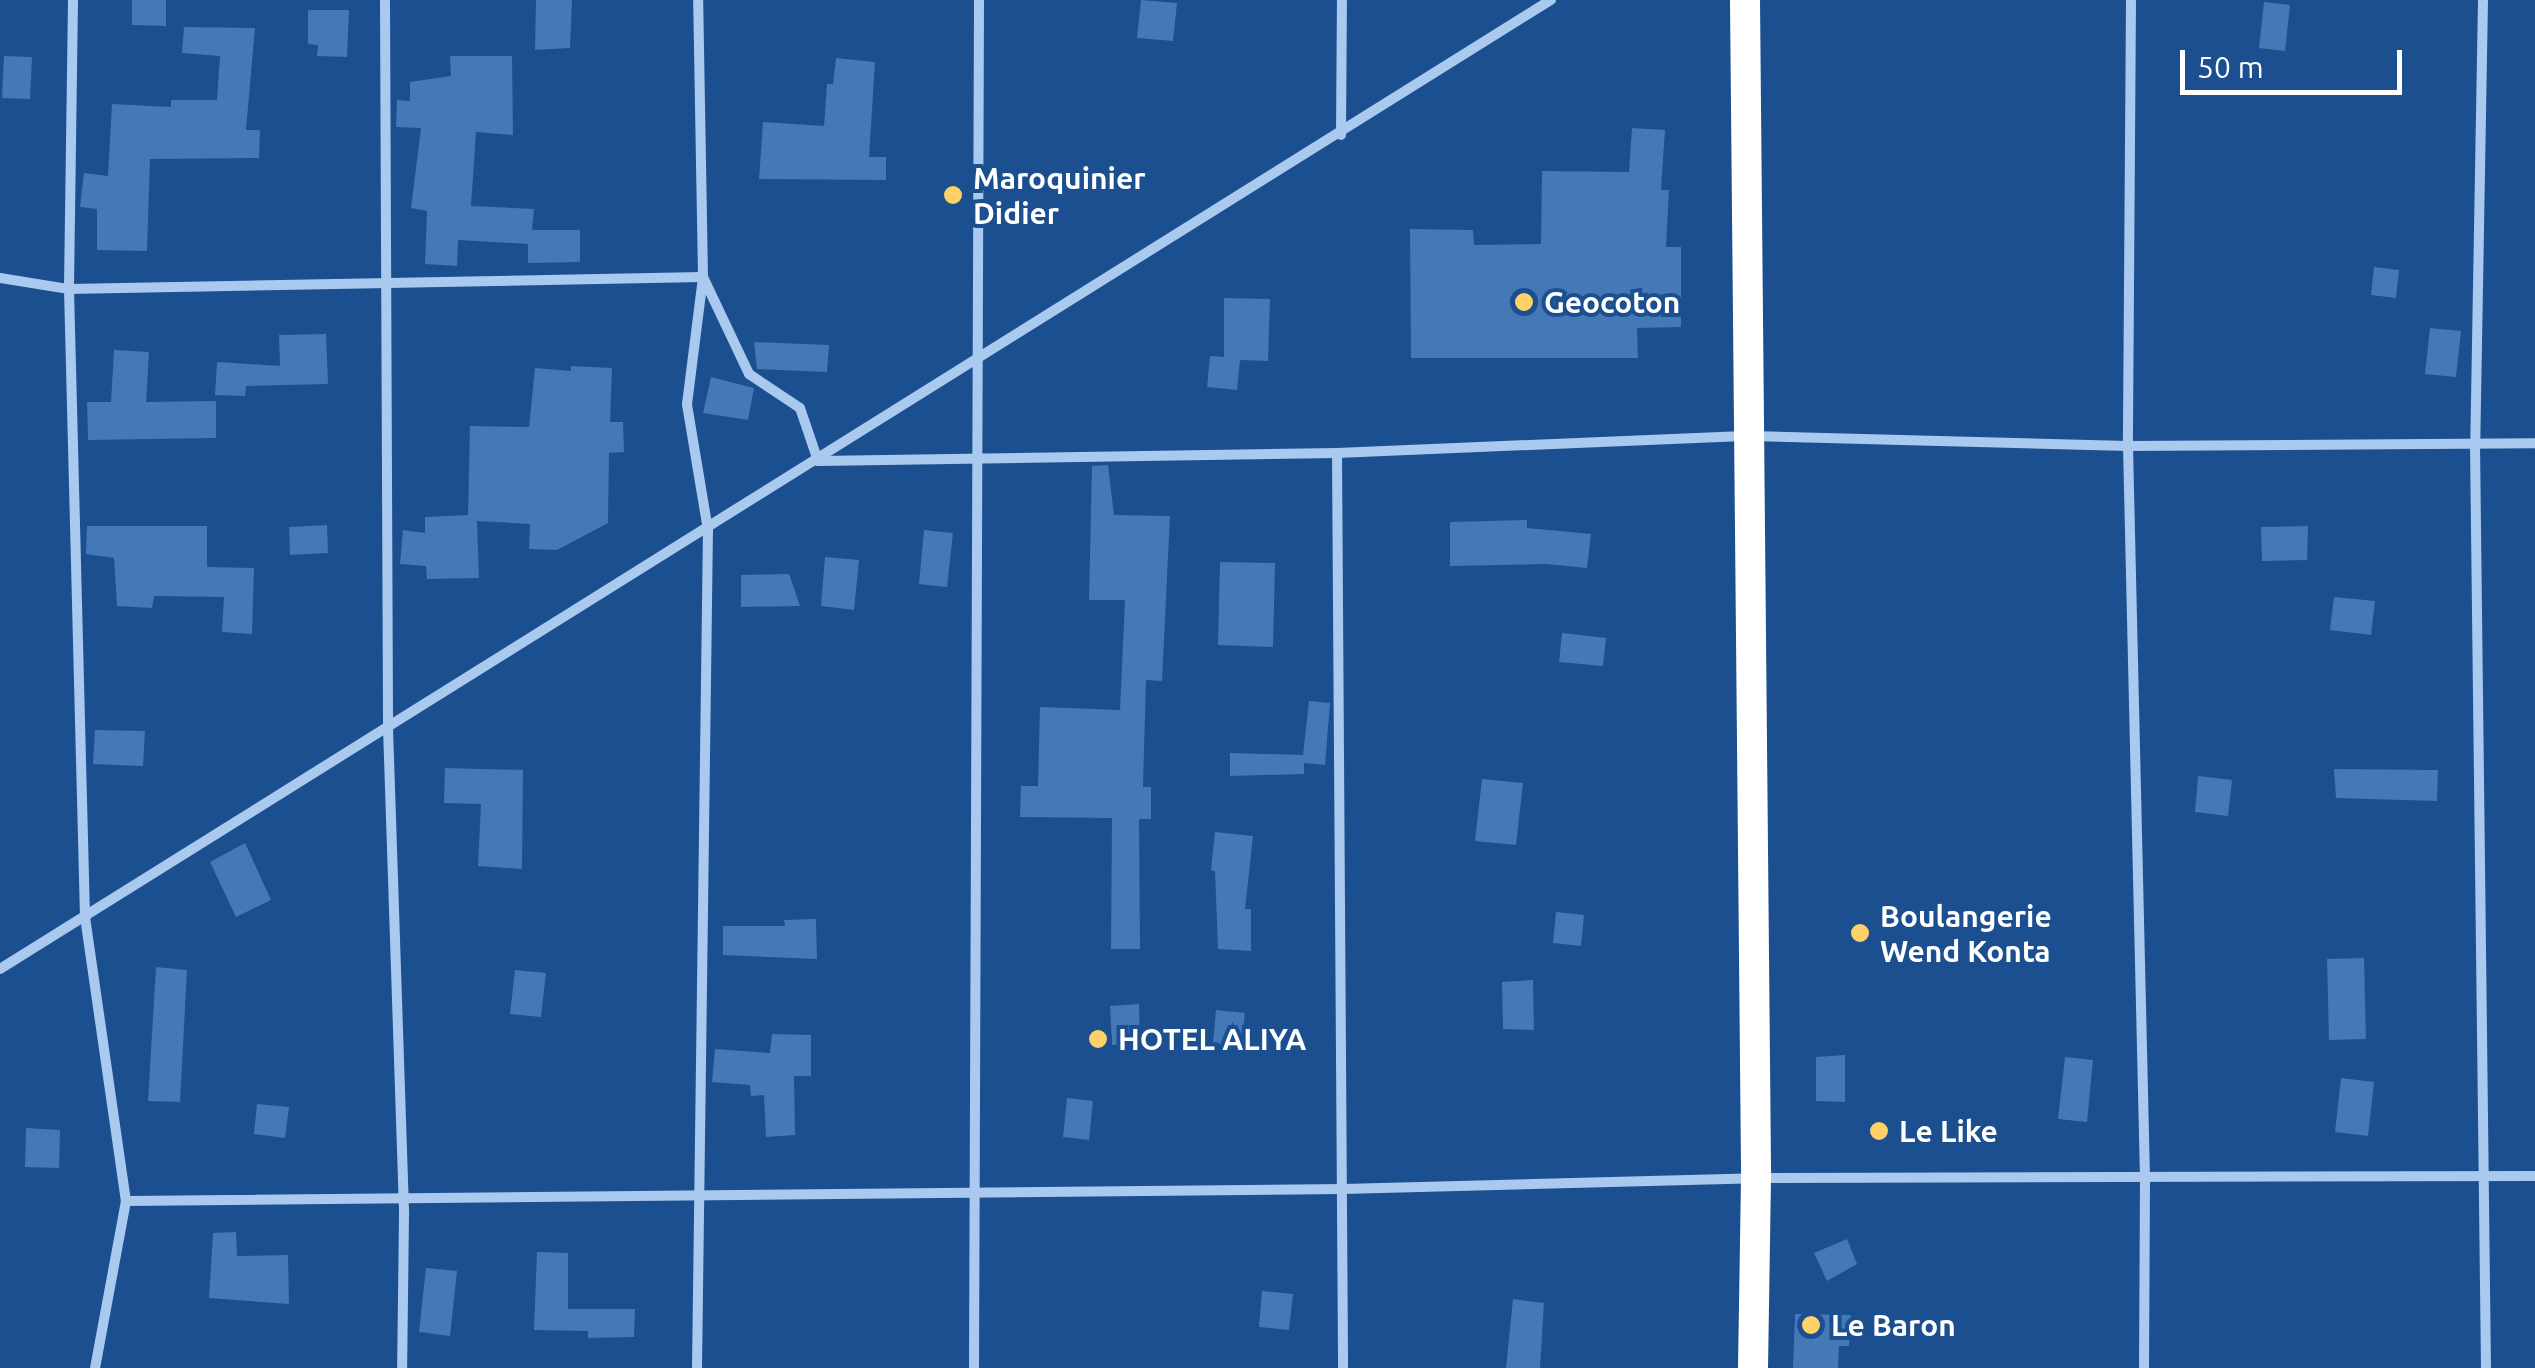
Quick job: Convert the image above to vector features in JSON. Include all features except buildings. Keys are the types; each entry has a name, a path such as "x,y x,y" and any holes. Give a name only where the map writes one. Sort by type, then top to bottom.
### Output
{"highway":[{"path":"1745,0 1756,1178 1753,1368"}],"street":[{"path":"74,0 69,290 85,916 126,1201 96,1368"},
{"path":"386,0 388,728 402,1198 402,1368"},
{"path":"697,1368 708,530 688,404 703,277 698,0"},
{"path":"974,1368 980,456 978,0"},
{"path":"1341,135 1342,0"},
{"path":"0,969 1341,135 1551,0"},
{"path":"2131,0 2128,446 2145,1180 2144,1368"},
{"path":"2483,0 2475,444 2486,1368"},
{"path":"0,278 69,290 703,277"},
{"path":"703,277 749,374 800,408 818,461"},
{"path":"818,461 1337,453 1750,436 2128,446 2535,443"},
{"path":"1337,453 1344,1368"},
{"path":"126,1201 1343,1188 1756,1178 2535,1176"}],"place":[{"name":"Maroquinier Didier","path":"953,195"},
{"name":"Geocoton","path":"1524,302"},
{"name":"Boulangerie Wend Konta","path":"1860,933"},
{"name":"HOTEL ALIYA","path":"1098,1039"},
{"name":"Le Like","path":"1879,1131"},
{"name":"Le Baron","path":"1811,1325"}]}
